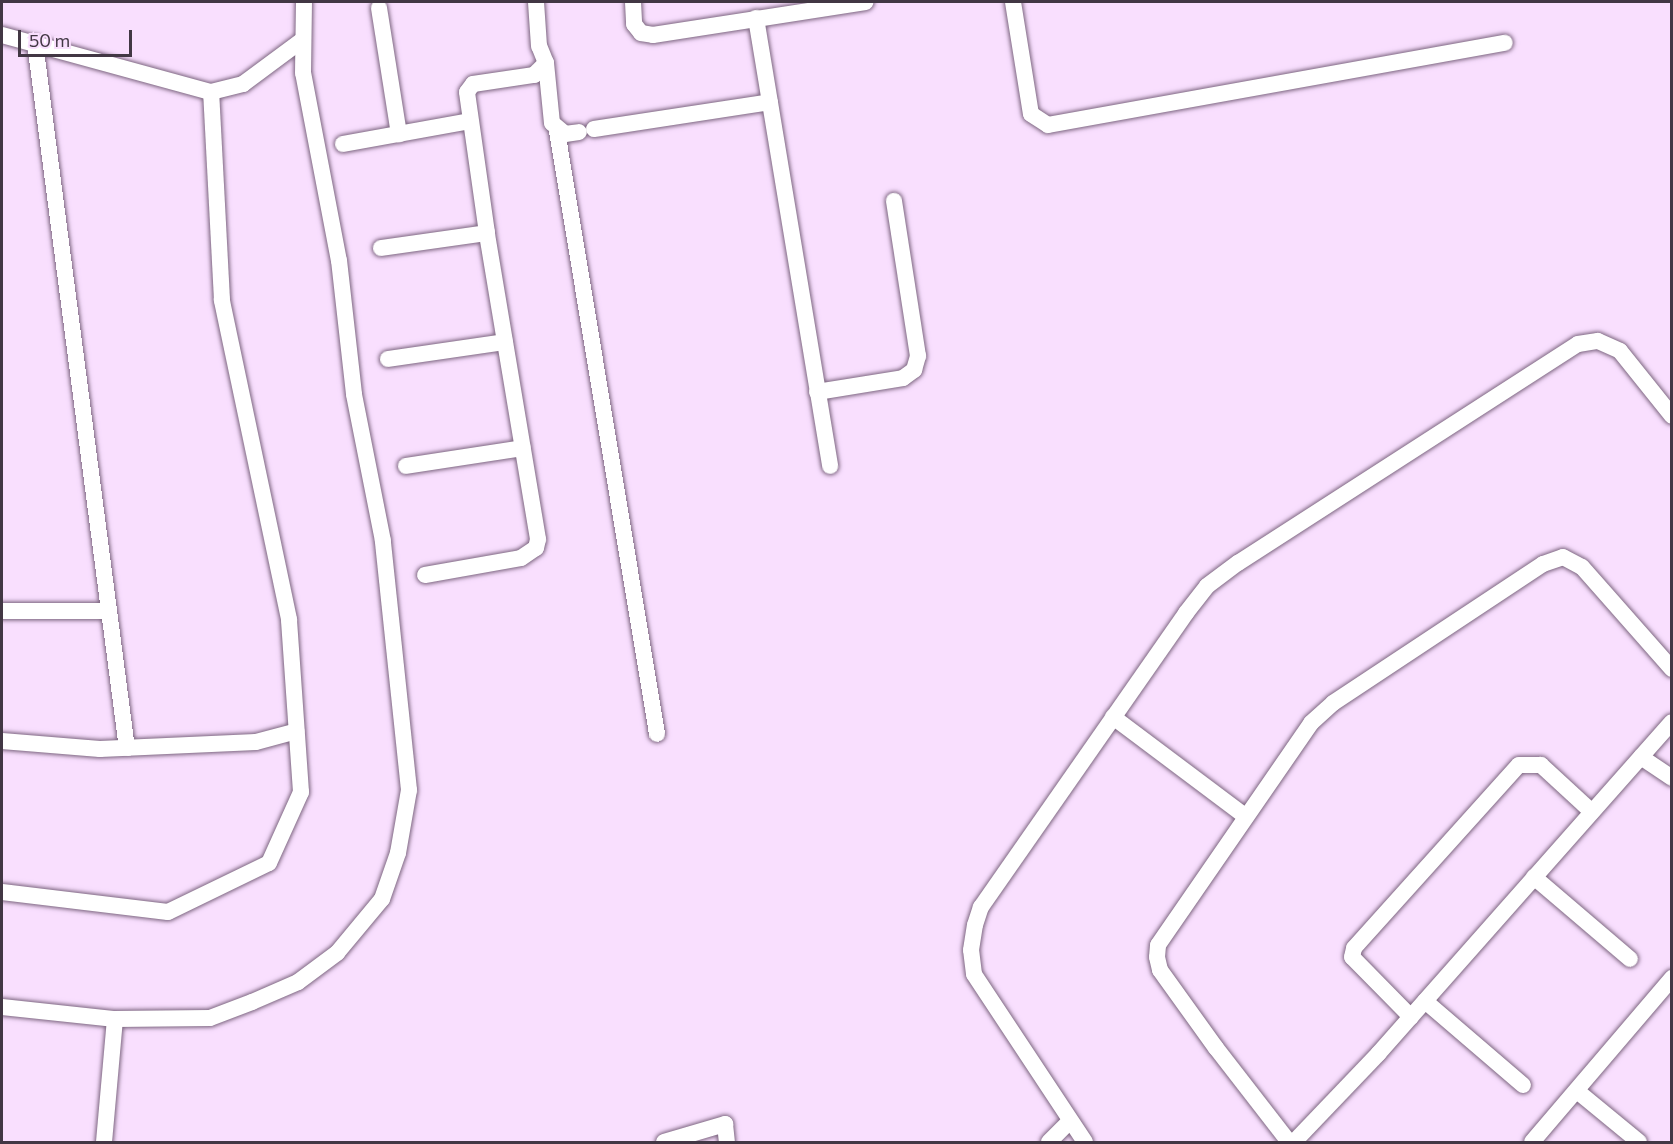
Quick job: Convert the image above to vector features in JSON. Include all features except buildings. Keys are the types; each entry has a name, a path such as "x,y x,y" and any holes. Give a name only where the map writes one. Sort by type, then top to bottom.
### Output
{"street":[{"path":"2,1006 115,1019 210,1018 298,982 337,953 382,899 398,853 409,790 383,541 354,394 339,261 303,74 304,2"},
{"path":"536,2 539,46 546,63 552,123 557,131 657,734"},
{"path":"633,2 634,24 641,33 653,35 865,2"},
{"path":"1012,2 1031,114 1048,125 1505,43"},
{"path":"379,8 399,134"},
{"path":"756,18 830,466"},
{"path":"2,35 211,92 243,84 302,41"},
{"path":"35,43 127,748"},
{"path":"425,574 521,558 536,548 538,539 487,233 470,121 468,92 473,84 534,75 546,63"},
{"path":"2,892 168,912 269,863 301,792 290,620 222,300 211,92"},
{"path":"557,131 587,131 770,102"},
{"path":"343,144 470,121"},
{"path":"817,392 903,378 914,370 918,356 894,201"},
{"path":"381,248 487,233"},
{"path":"1085,1143 1069,1122 974,974 971,950 981,908 1207,586 1578,344 1598,341 1620,351 1671,416"},
{"path":"388,359 505,342"},
{"path":"406,466 523,448"},
{"path":"1671,669 1582,567 1563,557 1543,564 1333,703 1311,723 1158,945 1156,957 1160,970 1216,1048 1292,1143 1411,1017 1671,722"},
{"path":"2,611 109,610"},
{"path":"1113,717 1246,817"},
{"path":"2,741 127,748 256,742 297,731"},
{"path":"1641,756 1671,778"},
{"path":"1411,1017 1352,957 1354,948 1369,930 1519,765 1541,765 1592,813"},
{"path":"1534,877 1630,959"},
{"path":"1532,1143 1671,978"},
{"path":"1425,1001 1523,1085"},
{"path":"104,1143 115,1019"},
{"path":"1577,1091 1639,1143"},
{"path":"1049,1143 1069,1122"},
{"path":"664,1143 725,1124 728,1143"}]}
